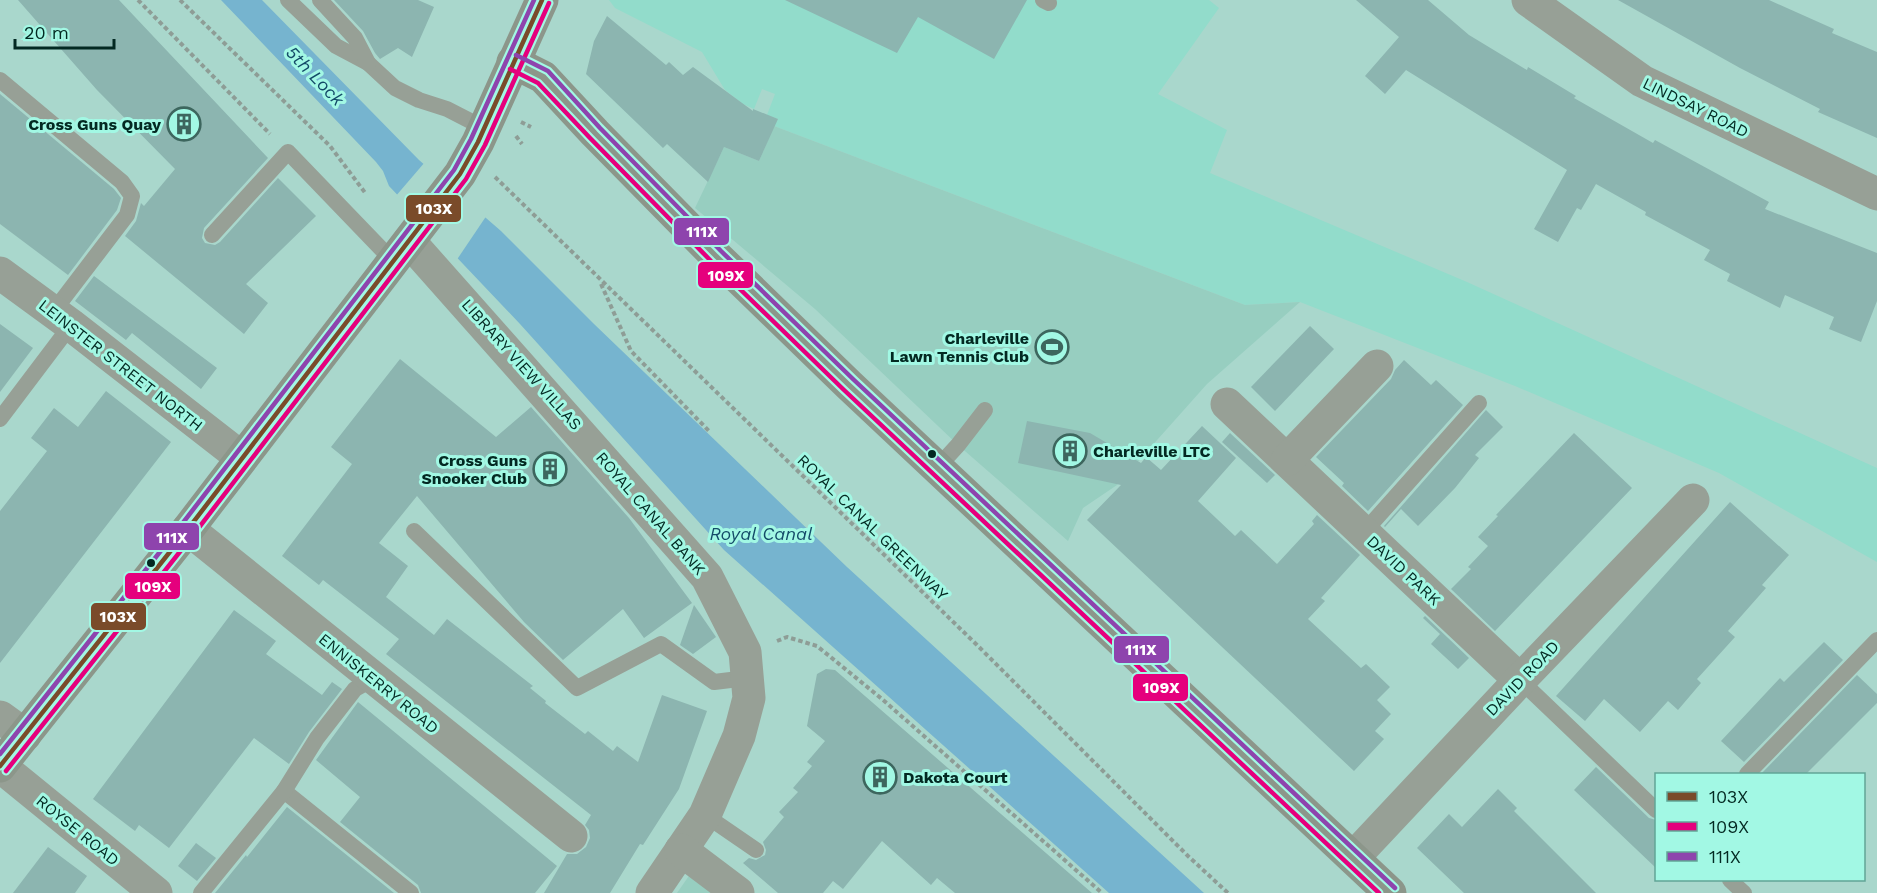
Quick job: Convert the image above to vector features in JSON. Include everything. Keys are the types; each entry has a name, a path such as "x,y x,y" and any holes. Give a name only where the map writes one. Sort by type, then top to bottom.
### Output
{"street":[{"path":"0,766 12,726 188,529 460,174 484,128 542,0"},
{"name":"LINDSAY ROAD","path":"1528,0 1642,81 1877,194"},
{"path":"513,62 543,76 595,133 716,256 937,468 1390,893"},
{"name":"ROYAL CANAL BANK","path":"400,251 666,528 707,577 746,665 749,699 739,736 705,815 652,893"},
{"name":"LEINSTER STREET NORTH","path":"0,273 62,318 242,458"},
{"path":"1287,460 1377,366"},
{"name":"DAVID PARK","path":"1227,404 1520,680"},
{"name":"DAVID ROAD","path":"1353,858 1693,500"},
{"name":"ENNISKERRY ROAD","path":"188,529 571,836"},
{"name":"ROYSE ROAD","path":"0,766 156,893"},
{"path":"681,850 738,893"}],"lane":[{"path":"288,0 336,46 368,63 395,88 419,100 447,109 484,128"},
{"path":"320,0 355,38 368,63"},
{"path":"0,80 122,182 132,196 127,215 0,419"},
{"path":"212,235 288,152 400,251"},
{"path":"1364,532 1479,403"},
{"path":"937,468 958,446 985,410"},
{"path":"414,531 577,688 661,644 714,682 746,665"},
{"path":"1747,773 1877,640"},
{"path":"201,893 284,791 317,738 354,688 373,679"},
{"path":"1520,680 1655,809"},
{"path":"284,791 411,893"},
{"path":"705,815 756,850"},
{"path":"1732,881 1744,893"}],"path":[{"path":"138,0 260,124"},
{"path":"180,0 330,146 370,198"},
{"name":"ROYAL CANAL GREENWAY","path":"499,180 1228,893"},
{"path":"600,281 631,351 710,431"},
{"path":"746,665 787,637 817,646 882,699 1102,893"}],"shaded area":[{"path":"609,0 793,0 830,21 897,52 927,0 1209,0 1219,8 1158,94 1227,130 1210,173 1467,282 1877,468 1877,562 1719,473 1515,386 1300,302 1245,305 774,126 778,119 767,115 775,94 762,89 754,109 743,104 725,90 702,52 615,8"},
{"name":"Charleville Lawn Tennis Club","path":"774,126 1245,305 1300,302 1207,384 1117,485 1083,508 1068,541 958,445 815,309 695,208 724,147 759,161"},
{"path":"691,873 716,893 677,893"}],"water":[{"name":"Royal Canal","path":"221,0 262,0 419,160 501,231 594,324 847,567 1204,893 1109,893 724,550 520,324 389,186 383,171 376,162"}],"pier":[{"path":"425,162 487,215 456,261 395,197"}],"building":[{"path":"18,0 119,0 268,158 204,228 202,238 205,243 215,245 220,242 278,178 316,216 246,284 268,303 244,334 125,236 136,221 141,203 144,206 175,169 97,90"},
{"path":"334,0 418,0 434,7 412,57 398,48 380,59 363,31"},
{"path":"785,0 1027,0 994,59 918,17 897,53"},
{"path":"1356,0 1428,0 1469,35 1527,70 1528,67 1576,96 1574,98 1653,143 1655,140 1769,202 1765,209 1877,253 1877,301 1861,342 1829,329 1834,317 1785,295 1780,308 1727,281 1730,274 1704,260 1710,250 1645,215 1646,212 1596,184 1581,210 1577,208 1558,242 1534,229 1567,170 1406,70 1385,94 1365,76 1399,37"},
{"path":"1618,0 1769,0 1834,29 1832,33 1877,52 1877,138 1818,112 1820,109 1740,68"},
{"path":"607,16 666,65 669,62 683,75 693,67 753,111 753,109 778,119 759,161 724,147 708,182 667,144 663,148 586,74 594,41"},
{"path":"0,94 114,189 121,198 117,210 68,275 0,224"},
{"path":"94,276 217,368 201,389 132,333 126,340 75,301"},
{"path":"0,324 33,348 0,392"},
{"path":"1310,326 1334,349 1275,411 1251,387"},
{"path":"400,359 496,437 531,407 629,518 692,603 644,638 623,609 563,660 524,622 417,496 379,543 408,566 386,597 434,635 447,619 533,686 530,688 546,701 545,703 585,734 588,731 613,751 617,746 638,762 662,695 707,711 679,789 643,845 640,844 610,893 544,893 567,854 577,854 586,847 590,838 589,830 585,825 591,815 386,654 399,639 323,580 319,585 282,556 352,464 331,447"},
{"path":"1404,360 1431,385 1436,380 1463,405 1368,511 1342,486 1344,483 1316,457 1391,379"},
{"path":"106,391 171,442 0,663 0,511 47,451 31,438 54,408 78,427"},
{"path":"1486,410 1503,427 1475,455 1479,458 1455,488 1418,526 1401,509 1385,527 1384,526"},
{"path":"1027,421 1090,433 1141,463 1146,457 1161,470 1202,426 1236,458 1198,501 1235,536 1241,530 1277,564 1314,524 1312,521 1317,515 1360,555 1321,598 1325,601 1308,619 1361,668 1366,664 1390,687 1377,700 1391,714 1375,731 1384,739 1354,771 1087,520 1121,485 1018,463"},
{"path":"1230,433 1275,475 1267,483 1222,442"},
{"path":"1574,433 1632,488 1495,631 1451,589 1471,569 1468,567 1488,546 1478,537"},
{"path":"1730,502 1789,555 1762,585 1766,588 1728,631 1735,637 1697,679 1701,683 1678,710 1668,701 1640,732 1604,699 1585,721 1556,696"},
{"path":"694,605 716,637 693,654 680,645"},
{"path":"234,610 276,641 266,654 322,695 332,682 342,689 309,732 289,764 254,738 169,848 139,825 135,831 93,799"},
{"path":"1425,616 1469,658 1458,669 1431,644 1440,634 1423,618"},
{"path":"1824,642 1843,660 1744,762 1721,741 1780,678 1784,682"},
{"name":"Dakota Court","path":"826,669 835,670 1092,893 955,893 937,878 931,885 882,841 843,889 833,881 823,893 778,893 743,863 749,858 756,860 765,855 763,842 784,817 779,812 798,792 793,788 812,766 807,762 825,741 807,726 817,674"},
{"path":"1857,675 1877,694 1877,703 1807,773 1762,773"},
{"path":"358,702 557,866 535,893 421,893 418,885 340,822 360,797 316,760"},
{"path":"1596,767 1649,818 1655,820 1655,867 1574,790"},
{"path":"1498,789 1517,808 1514,811 1596,893 1464,893 1417,848 1449,814 1462,827"},
{"path":"287,807 394,893 215,893"},
{"path":"196,843 216,858 197,881 178,866"},
{"path":"48,847 87,876 75,893 13,893"}],"transit line":[{"name":"111X","path":"0,754 182,524 454,170 471,139 534,0"},
{"name":"103X","path":"0,766 188,529 460,174 478,142 542,0"},
{"name":"109X","path":"6,771 194,534 466,179 485,145 549,3"},
{"name":"111X","path":"516,55 548,71 600,128 721,251 854,380 1395,888"},
{"name":"109X","path":"510,69 538,83 711,261 844,390 1379,893"}],"place":[{"name":"Cross Guns Quay","path":"184,124"},
{"name":"Charleville Lawn Tennis Club","path":"1052,347"},
{"name":"Charleville LTC","path":"1070,451"},
{"name":"Cross Guns Snooker Club","path":"550,469"},
{"name":"Dakota Court","path":"880,777"}],"water label":[{"name":"5th Lock","path":"315,76"}]}
